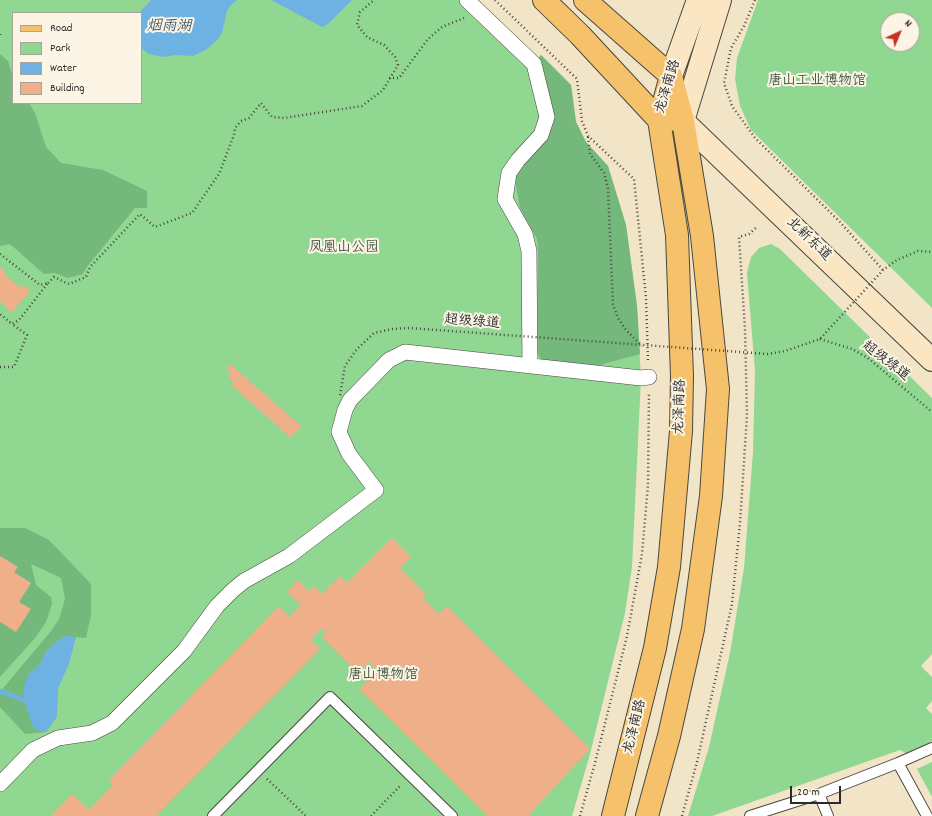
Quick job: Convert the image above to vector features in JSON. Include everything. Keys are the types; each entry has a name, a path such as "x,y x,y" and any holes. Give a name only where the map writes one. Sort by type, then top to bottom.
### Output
{"main road":[{"path":"544,0 580,34 659,120 683,121 671,76 584,0"},
{"name":"龙泽南路","path":"613,816 655,648 670,567 681,431 682,376 677,235 659,120 671,76 698,0"},
{"name":"龙泽南路","path":"647,816 669,736 693,629 711,496 718,396 702,236 683,121 720,0"},
{"name":"北新东道","path":"683,121 932,360"}],"street":[{"path":"467,0 534,64 546,117 541,135 509,173 505,199 525,234 529,251 530,366"},
{"path":"0,784 33,750 58,738 92,733 112,723 184,651 217,606 233,590 244,581 289,556 376,490 349,454 339,432 345,410 350,400 389,360 405,352 641,378 649,377"}],"lane":[{"path":"213,816 330,697 452,816"},
{"path":"750,816 819,794 932,748"},
{"path":"898,763 927,816"},
{"path":"819,794 828,816"}],"path":[{"path":"12,324 19,320 54,277 69,284 86,277 90,268 140,214 155,227 192,212 219,174 234,135 235,128 241,122 249,118 261,103 272,117 284,118 362,106 383,90 398,65 395,57 384,45 368,38 357,25 360,12 374,0"},
{"path":"495,0 577,79 582,121 588,136 590,154 604,173 608,188 613,305 618,318 626,330 642,346"},
{"path":"755,0 744,26 731,48 724,83 732,106 755,138 838,221 883,270"},
{"path":"389,78 399,78 428,39 442,27 480,13"},
{"path":"580,816 627,636 642,554 648,485 649,377 646,298 634,179 588,136"},
{"path":"682,816 697,762 732,604 740,523 747,415 745,329 739,237 749,234 757,227"},
{"name":"超级绿道","path":"340,395 345,366 357,349 374,333 392,329 409,328 768,354 785,351 820,339 883,270 897,260 918,252 932,252"},
{"path":"0,254 40,284 48,283"},
{"path":"0,314 26,335 14,367 0,367"},
{"name":"超级绿道","path":"820,339 852,349 868,358 932,412"},
{"path":"257,770 306,816"},
{"path":"371,816 410,776"}],"green space":[{"name":"凤凰山公园","path":"0,0 475,0 537,60 541,55 571,85 576,122 586,142 608,166 626,225 637,306 641,378 632,567 625,613 589,758 572,816 0,816"},
{"name":"唐山工业博物馆","path":"758,0 932,0 932,308 751,130 740,106 735,79 737,58"},
{"path":"0,54 8,61 12,74 12,104 30,104 35,113 46,147 61,163 103,170 147,191 147,208 135,208 86,268 83,274 68,278 55,273 44,274 10,244 0,246"},
{"path":"541,55 571,85 576,122 586,142 608,166 626,225 637,306 640,354 596,366 552,364 541,359 535,348 538,323 537,239 520,208 516,186 516,174 549,134 554,122 537,60"},
{"path":"771,244 780,249 932,398 932,654 921,666 932,677 932,701 926,708 932,714 932,741 911,756 900,750 712,816 688,816 709,747 730,653 744,568 753,452 755,371 747,273 751,257 759,248"},
{"path":"0,528 25,528 49,540 91,584 91,615 86,638 64,636 47,650 40,664 28,675 34,729 46,732 25,734 0,707 0,692 51,631 59,619 65,599 61,578 31,564 36,585 51,597 52,604 46,622 35,638 0,677"},
{"path":"932,762 932,797 917,769"}],"water":[{"name":"烟雨湖","path":"151,0 237,0 227,11 222,33 216,41 207,49 193,56 175,55 163,57 149,54 142,49 142,12 140,12"},
{"path":"271,0 352,0 328,24 322,27"},
{"path":"64,636 76,637 69,664 58,688 57,717 46,732 34,729 24,700 24,687 28,675 40,664 47,650"}],"building":[{"path":"0,267 6,272 4,274 21,288 23,285 30,291 11,313 0,301"},
{"path":"230,364 301,426 291,438 231,385 234,382 228,377 231,373 226,368"},
{"name":"唐山博物馆","path":"392,538 411,557 400,568 426,594 423,598 439,614 447,606 590,749 528,816 488,816 359,689 378,671 369,662 358,673 322,637 326,633 321,629 311,640 320,649 156,816 51,816 72,794 89,810 113,785 109,780 279,606 289,617 301,605 287,592 298,580 309,591 314,586 322,594 340,576 347,583"},
{"path":"0,556 18,567 14,572 31,583 19,602 31,609 16,632 0,622"}],"waterway":[{"path":"0,691 24,700"}]}
